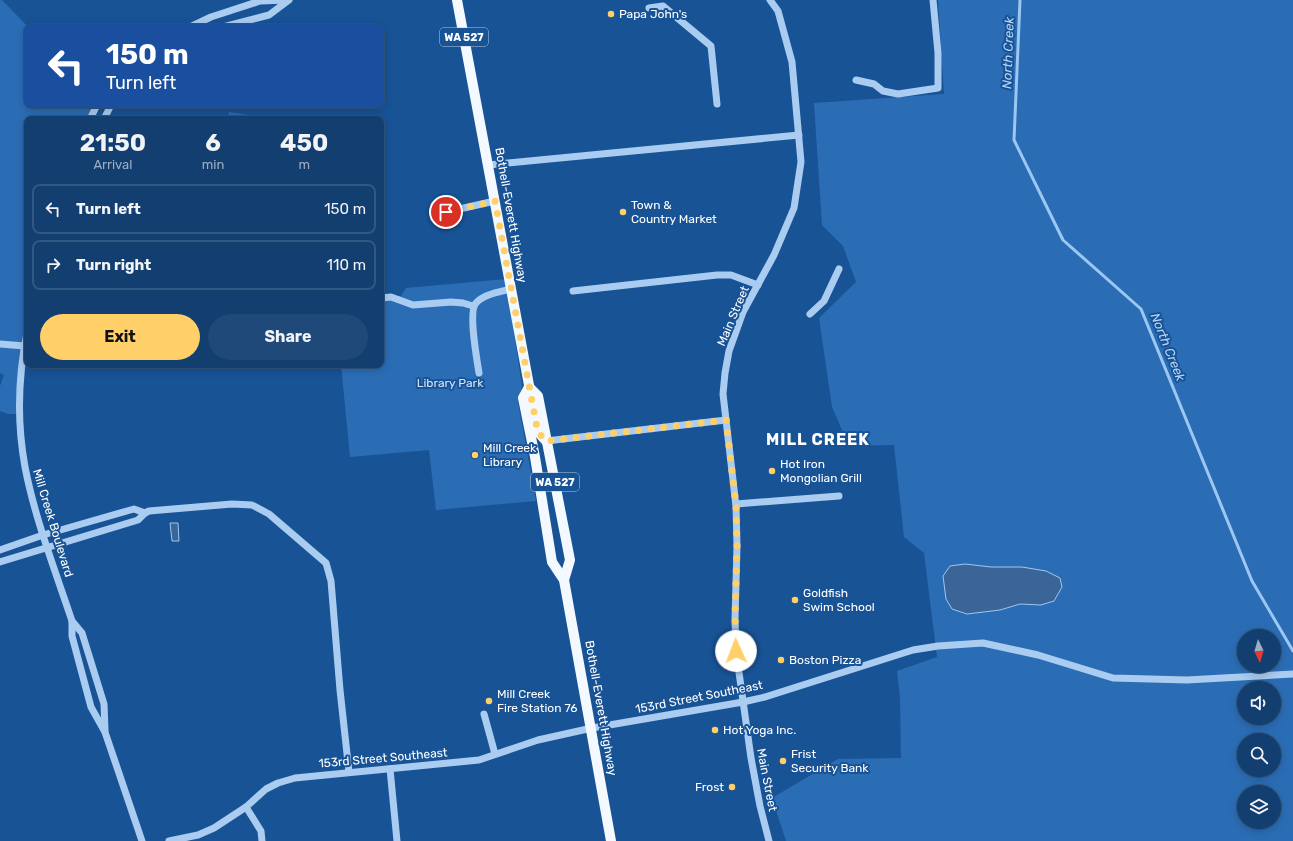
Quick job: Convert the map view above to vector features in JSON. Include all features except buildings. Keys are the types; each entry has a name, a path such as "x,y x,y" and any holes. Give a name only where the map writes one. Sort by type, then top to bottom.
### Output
{"main road":[{"name":"Bothell-Everett Highway","path":"457,0 529,388 538,396 570,560 564,580"},
{"name":"Bothell-Everett Highway","path":"529,388 523,398 535,457 552,562 564,580 592,728 611,841"}],"street":[{"path":"196,24 211,17 260,1 288,0"},
{"path":"234,24 269,15 288,0"},
{"name":"Main Street","path":"769,841 759,804 736,651 736,504 723,394 728,350 744,312 774,255 794,208 801,162 792,62 778,11 770,0"},
{"path":"856,80 874,84 883,91 898,94 938,88 938,53 933,0"},
{"path":"650,8 663,6 711,46 717,104"},
{"path":"488,165 798,135"},
{"path":"446,212 495,201"},
{"path":"810,314 824,301 839,269"},
{"path":"573,290 717,274 731,275 758,284"},
{"path":"479,374 472,322 473,306 477,301 490,295 511,289"},
{"path":"384,298 391,297 413,305 451,302 473,306"},
{"path":"0,344 24,346"},
{"name":"Mill Creek Boulevard","path":"24,346 20,395 22,437 29,487 43,535 72,621 72,636 91,707 105,732 142,841"},
{"path":"546,441 726,420"},
{"path":"736,504 839,496"},
{"path":"0,562 47,546 138,520 149,511 232,504 252,505 269,514 326,563 331,581 349,772"},
{"path":"0,550 43,535 134,509 145,513"},
{"path":"109,516 113,527"},
{"name":"Mill Creek Boulevard","path":"72,621 82,633 102,697 104,704 105,732"},
{"name":"153rd Street Southeast","path":"169,841 198,835 214,828 246,807 266,789 278,783 295,778 479,760 538,740 592,728 743,702 913,650 938,646 983,643 1038,655 1114,678 1187,680 1293,674"},
{"path":"484,714 495,754"},
{"path":"390,769 397,841"},
{"path":"246,807 261,831 262,841"}],"green space":[{"path":"0,0 2,0 25,24 24,108 96,108 92,116 24,116 24,368 20,414 8,414 0,411 0,386 4,375 0,373"},
{"path":"938,0 1293,0 1293,841 786,841 772,798 838,759 901,758 900,697 897,671 937,657 924,553 904,537 894,445 849,446 832,407 819,318 856,282 843,246 822,225 814,103 944,94"},
{"path":"229,112 248,115 248,116 228,116"},
{"name":"Library Park","path":"506,279 522,386 518,402 536,501 436,510 429,450 350,457 341,368 384,368 384,299 401,296 406,288"}],"shaded area":[{"path":"170,523 178,523 179,541 172,541"},
{"path":"965,564 991,567 1022,567 1046,571 1060,578 1062,587 1054,601 1041,605 1020,604 1000,610 967,614 952,609 946,599 943,576 950,566"}],"waterway":[{"name":"North Creek","path":"1020,0 1014,140 1063,240 1141,309 1252,581 1293,651"}],"place":[{"name":"Papa John's","path":"611,14"},
{"name":"Town & Country Market","path":"623,212"},
{"name":"Mill Creek Library","path":"475,455"},
{"name":"Hot Iron Mongolian Grill","path":"772,471"},
{"name":"Goldfish Swim School","path":"795,600"},
{"name":"Boston Pizza","path":"781,660"},
{"name":"Mill Creek Fire Station 76","path":"489,701"},
{"name":"Hot Yoga Inc.","path":"715,730"},
{"name":"Frist Security Bank","path":"783,761"},
{"name":"Frost","path":"732,787"}],"district":[{"name":"MILL CREEK","path":"818,439"}],"route":[{"path":"446,212 495,201 537,428 538,432 546,441 726,420 736,506 736,651"}]}
